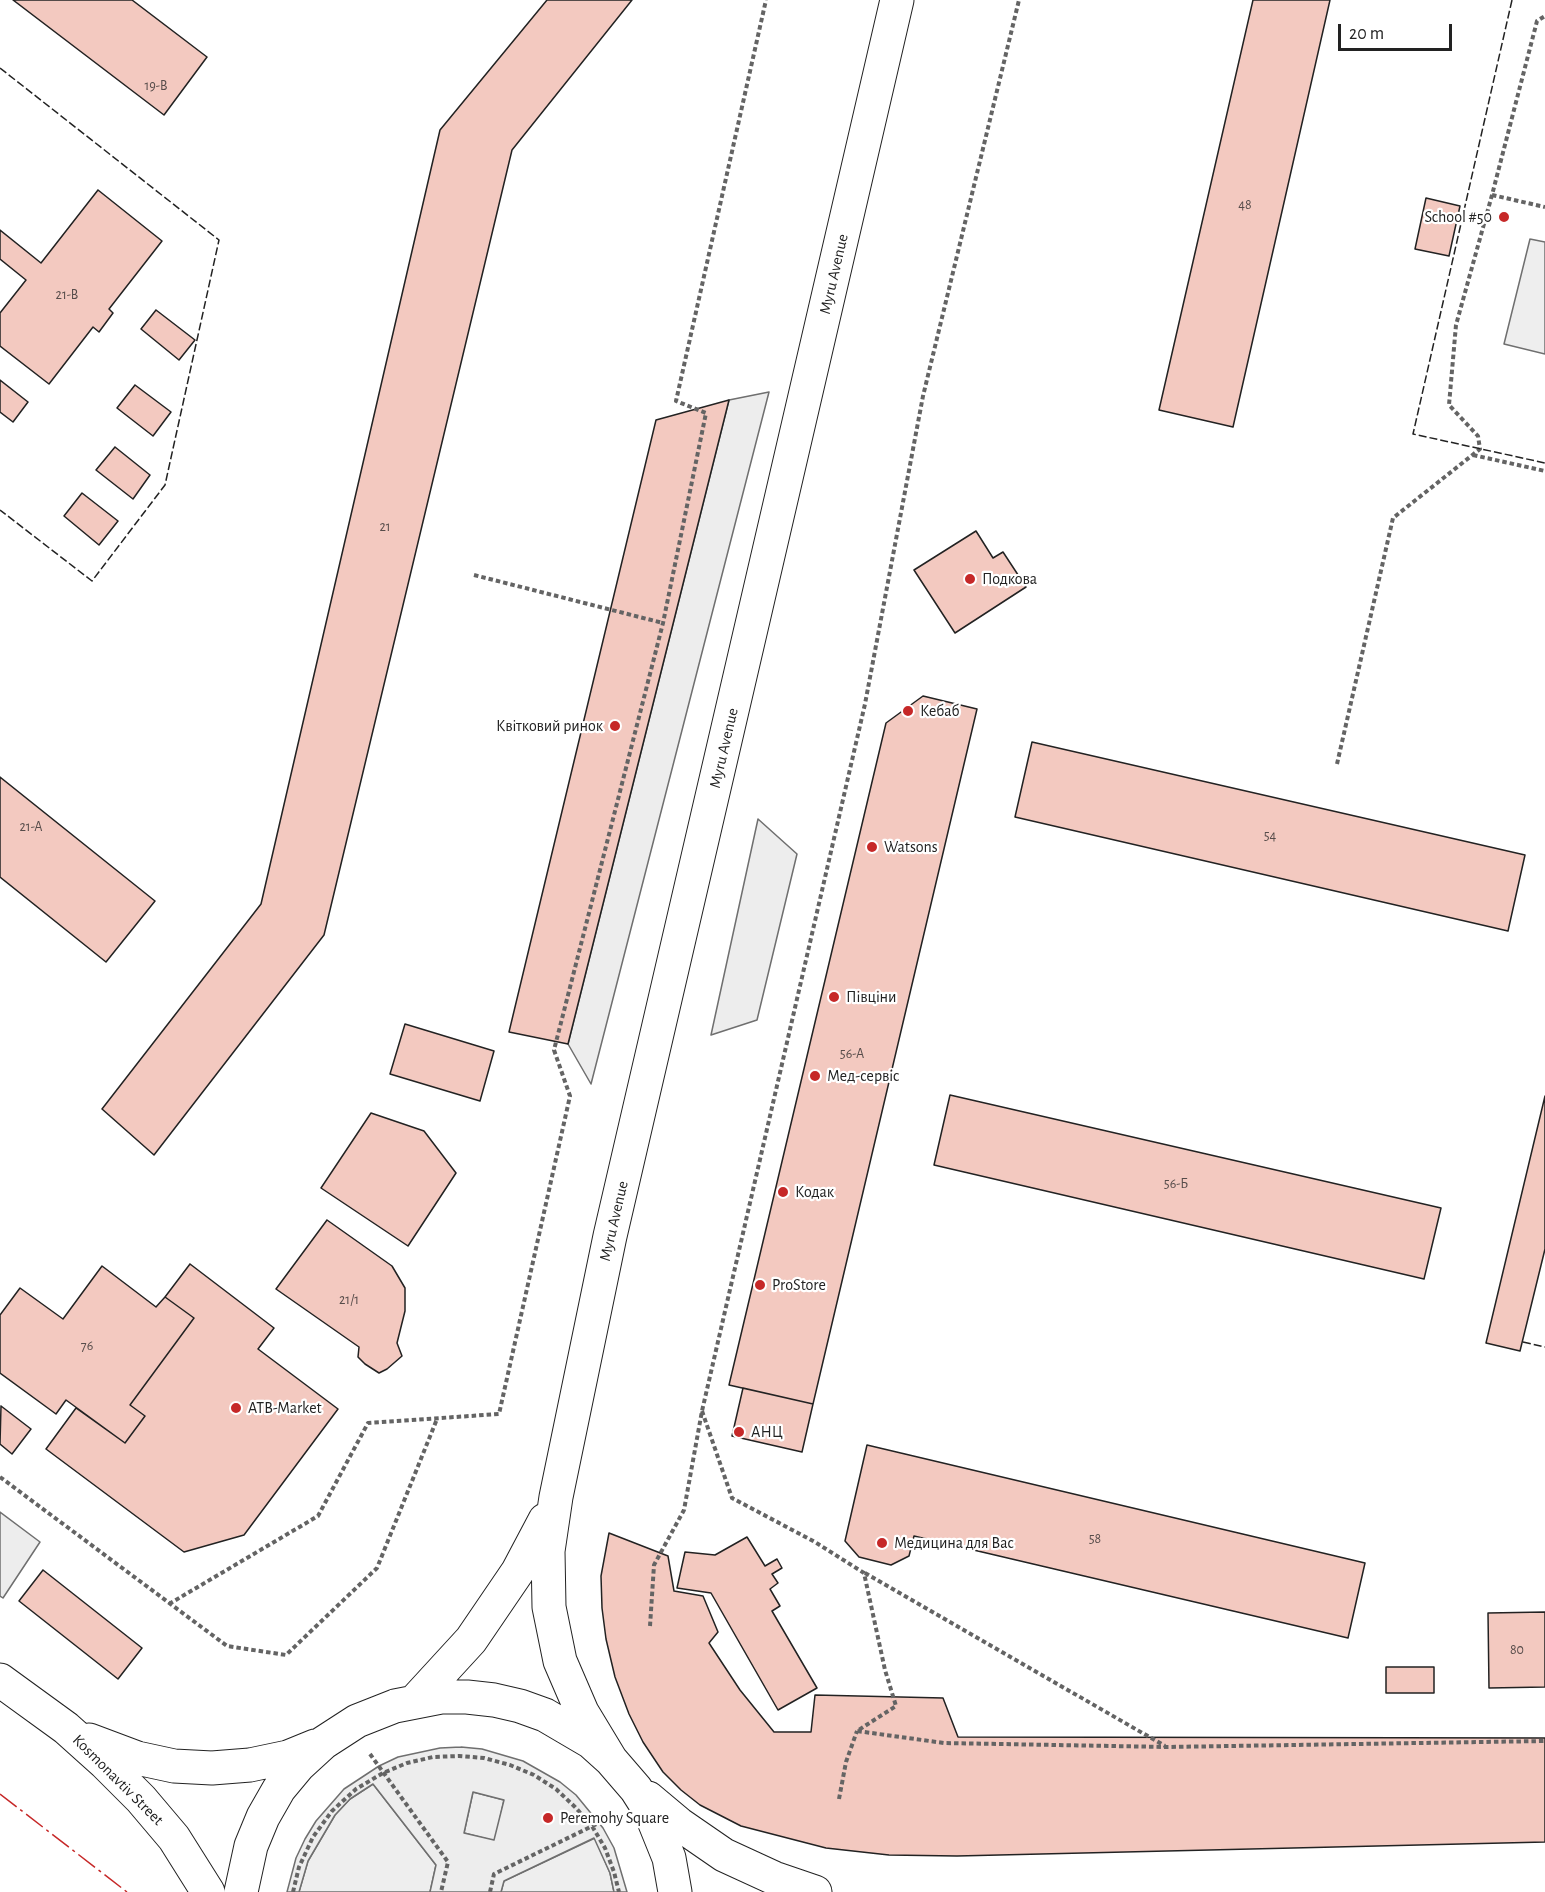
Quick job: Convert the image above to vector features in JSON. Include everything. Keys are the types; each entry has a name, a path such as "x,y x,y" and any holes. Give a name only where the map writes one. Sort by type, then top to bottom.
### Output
{"main road":[{"name":"Myru Avenue","path":"611,1760 582,1712 560,1661 549,1607 548,1551 556,1497 610,1236 897,0"},
{"name":"Myru Avenue","path":"415,1701 471,1640 518,1571 556,1497"},
{"name":"Kosmonavtiv Street","path":"0,1680 66,1728 141,1798 174,1838 208,1892"},
{"path":"242,1892 251,1846 263,1816 279,1789 299,1765 323,1743 352,1724 376,1713 415,1701 441,1697 494,1700 520,1706 569,1727 611,1760 640,1794 724,1855 774,1878 815,1892"},
{"name":"Kosmonavtiv Street","path":"66,1728 101,1746 137,1758 174,1766 212,1768 250,1766 288,1757 323,1743"},
{"path":"640,1794 661,1834 669,1858 675,1892"}],"path":[{"path":"169,1604 318,1516 368,1424 500,1414 570,1096 554,1050 663,623 706,413 676,401 766,0"},
{"path":"650,1626 654,1565 684,1509 702,1411 865,704 923,396 1019,0"},
{"path":"1337,764 1393,518 1480,449 1478,436 1449,405 1456,325 1537,21 1545,16"},
{"path":"1492,195 1545,207"},
{"path":"1472,455 1545,471"},
{"path":"474,575 663,623"},
{"path":"702,1411 732,1498 815,1542 864,1573 1167,1747"},
{"path":"0,1477 227,1646 286,1655 377,1568 437,1419"},
{"path":"838,1799 846,1762 857,1731 896,1706 885,1670 864,1573"},
{"path":"352,1724 383,1773 448,1862 441,1892"},
{"path":"857,1731 944,1743 1167,1747 1545,1741"},
{"path":"293,1892 299,1867 313,1837 332,1811 356,1789 383,1773 416,1761 433,1757 459,1756 484,1758 510,1765 534,1775 556,1789 592,1826 605,1848 619,1892"},
{"path":"490,1892 494,1874 592,1826 640,1794"}],"shaded area":[{"path":"1530,239 1545,242 1545,354 1504,344"},
{"path":"769,392 591,1084 568,1044 729,400"},
{"path":"758,819 797,854 757,1020 711,1035"},
{"path":"0,1512 40,1542 3,1598 0,1596"},
{"name":"Peremohy Square","path":"440,1748 482,1749 523,1761 560,1782 576,1795 603,1828 614,1848 627,1892 614,1892 610,1873 594,1838 504,1881 501,1892 430,1892 436,1865 373,1784 350,1799 335,1815 308,1861 299,1892 287,1892 296,1858 305,1839 316,1821 344,1789 379,1766 398,1757","holes":["473,1792 504,1800 494,1840 464,1833"]},
{"path":"373,1784 436,1865 430,1892 299,1892 308,1861 335,1815 350,1799"},
{"path":"473,1792 504,1800 495,1841 464,1833"},
{"path":"595,1838 610,1873 614,1892 501,1892 504,1881"}],"building":[{"path":"13,0 132,0 207,57 164,115"},
{"path":"547,0 632,0 512,150 324,935 154,1155 102,1109 261,904 440,130"},
{"path":"1253,0 1330,0 1233,427 1159,410"},
{"path":"98,190 162,241 109,309 113,313 99,332 93,327 49,384 0,346 0,313 26,280 0,259 0,230 41,263"},
{"path":"1426,198 1460,206 1449,256 1415,249"},
{"path":"156,310 195,340 179,360 141,329"},
{"path":"0,380 28,402 13,422 0,412"},
{"path":"135,385 171,412 153,436 117,408"},
{"name":"Квітковий ринок","path":"729,400 568,1044 509,1032 656,420"},
{"path":"115,447 150,475 133,499 96,470"},
{"path":"82,493 118,521 99,545 64,516"},
{"name":"Подкова","path":"976,531 993,558 1003,552 1026,587 955,633 914,570"},
{"path":"923,696 977,709 813,1404 729,1385 886,723"},
{"path":"1032,742 1525,855 1508,931 1015,817"},
{"path":"0,777 155,901 106,962 0,877"},
{"path":"405,1024 494,1051 480,1101 390,1074"},
{"path":"950,1095 1441,1208 1424,1279 934,1165"},
{"path":"1545,1096 1545,1249 1520,1351 1486,1343"},
{"path":"371,1113 424,1131 456,1173 408,1246 321,1188"},
{"path":"327,1220 392,1266 405,1288 405,1311 397,1343 402,1356 379,1373 358,1357 359,1347 276,1289"},
{"name":"ATB-Market","path":"190,1264 274,1328 258,1349 338,1409 244,1535 184,1552 46,1449 76,1408 125,1443 145,1416 130,1405 194,1318 165,1297"},
{"path":"102,1266 156,1307 165,1297 194,1318 130,1405 145,1416 125,1443 66,1400 56,1414 0,1373 0,1315 20,1288 63,1319"},
{"path":"743,1388 813,1404 802,1452 732,1436"},
{"path":"1,1406 31,1429 12,1454 0,1444"},
{"path":"867,1445 1365,1563 1348,1638 914,1536 909,1556 891,1565 859,1557 845,1541"},
{"path":"609,1533 668,1556 674,1591 703,1596 718,1632 709,1643 740,1690 774,1732 811,1732 815,1695 943,1698 958,1737 1545,1738 1545,1842 957,1856 889,1855 826,1848 741,1826 700,1805 663,1772 643,1742 629,1714 615,1677 606,1639 602,1608 601,1576"},
{"path":"747,1537 765,1566 777,1559 782,1568 772,1574 778,1583 770,1589 780,1606 772,1611 817,1688 778,1710 711,1593 677,1588 685,1552 715,1555"},
{"path":"43,1570 142,1648 118,1679 19,1601"},
{"path":"1545,1612 1545,1687 1489,1688 1488,1613"},
{"path":"1386,1667 1434,1667 1434,1693 1386,1693"}],"fence":[{"path":"1512,0 1413,434 1545,463"},
{"path":"0,68 219,240 165,485 92,581 0,510"},
{"path":"1523,1342 1545,1347"}],"power":[{"path":"0,1794 127,1892"}],"place":[{"name":"School #50","path":"1504,217"},
{"name":"Подкова","path":"970,579"},
{"name":"Кебаб","path":"908,711"},
{"name":"Квітковий ринок","path":"615,726"},
{"name":"Watsons","path":"872,847"},
{"name":"Півціни","path":"834,997"},
{"name":"Мед-сервіс","path":"815,1076"},
{"name":"Кодак","path":"783,1192"},
{"name":"ProStore","path":"760,1285"},
{"name":"ATB-Market","path":"236,1408"},
{"name":"АНЦ","path":"739,1432"},
{"name":"Медицина для Вас","path":"882,1543"},
{"name":"Peremohy Square","path":"548,1818"}]}
